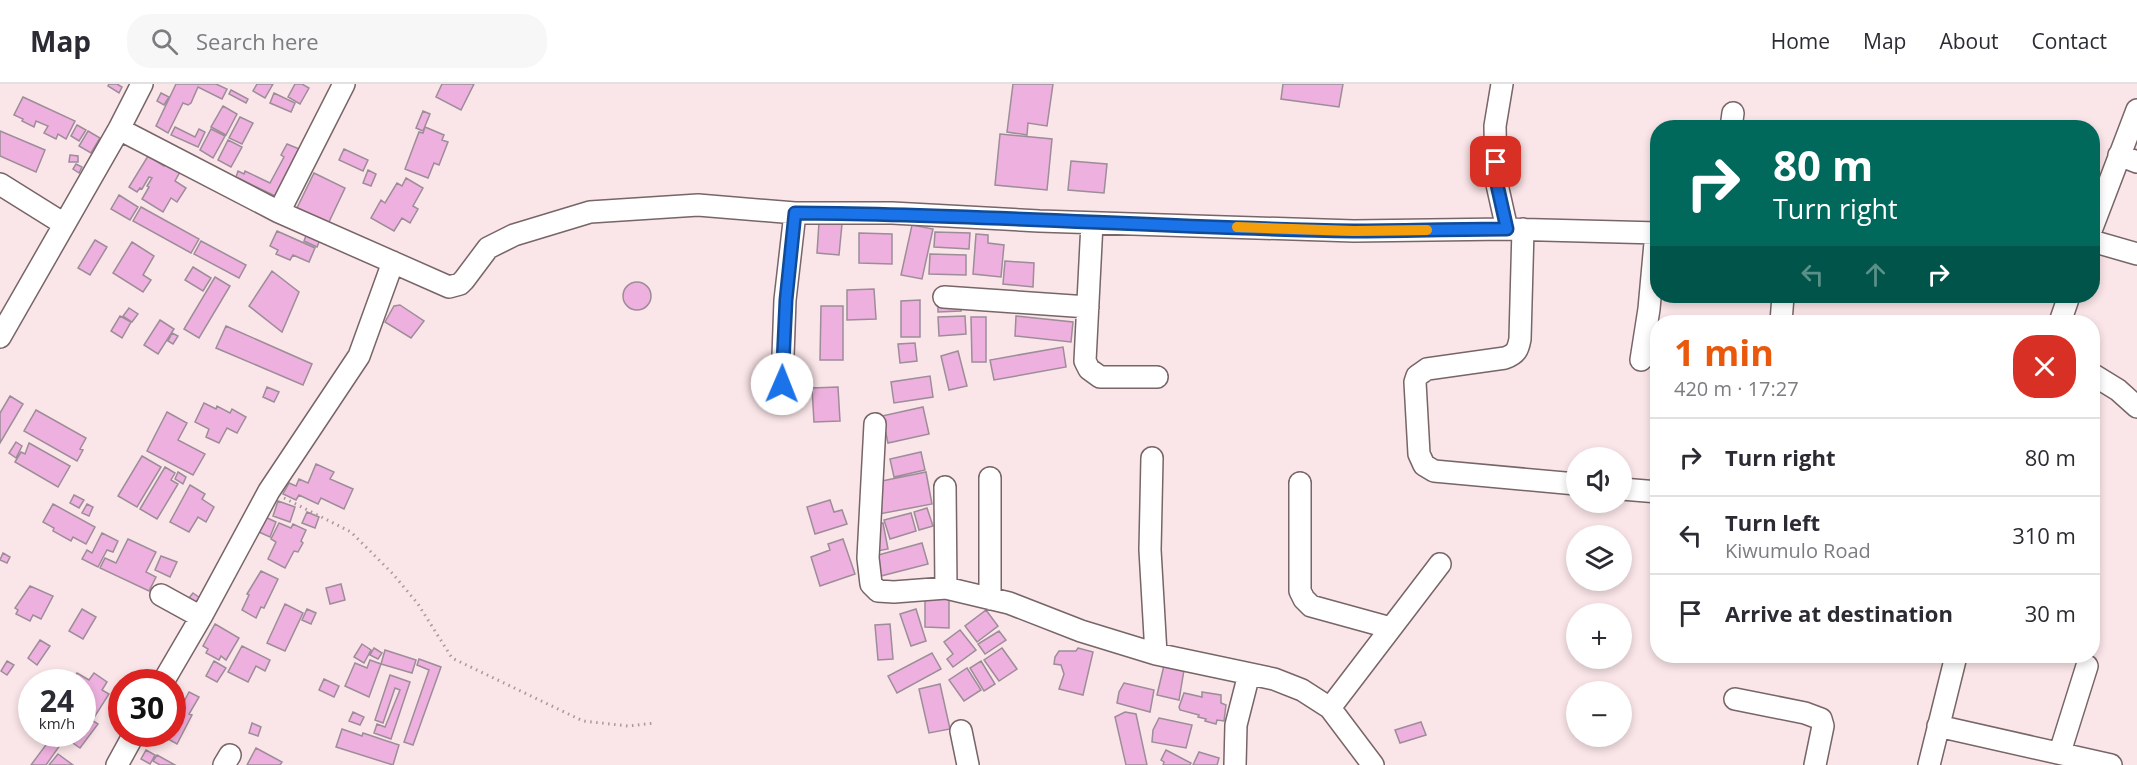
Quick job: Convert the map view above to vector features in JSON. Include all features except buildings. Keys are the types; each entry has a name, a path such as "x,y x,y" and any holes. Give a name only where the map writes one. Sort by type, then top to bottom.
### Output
{"street":[{"path":"0,337 119,129 142,84"},
{"path":"279,212 344,84"},
{"path":"1502,84 1495,126 1496,180 1515,229 1520,339 1518,349 1513,355 1505,358 1428,369 1417,376 1415,382 1419,453 1424,465 1434,471 1566,483"},
{"path":"2100,212 2128,158 2137,110"},
{"path":"119,129 279,212 449,287 460,284 484,252 500,240 590,212 698,205 795,213 892,213 1092,223 1354,231 1515,229 1650,232"},
{"path":"0,184 64,225"},
{"path":"782,384 786,300 795,213"},
{"path":"1092,223 1085,362 1089,369 1100,377 1157,377"},
{"path":"2100,243 2137,254"},
{"path":"171,669 269,491 359,356 393,262"},
{"path":"944,297 1088,307"},
{"path":"1641,360 1650,299"},
{"path":"2100,379 2118,390 2137,407"},
{"path":"875,424 868,558 871,584 878,591 946,588 1009,603 1081,631 1156,654 1274,679 1302,690 1330,708 1373,765"},
{"path":"1152,458 1150,550 1156,654"},
{"path":"990,478 990,598"},
{"path":"1300,483 1300,591 1304,599 1311,606 1391,628"},
{"path":"945,487 946,588"},
{"path":"1632,490 1650,491"},
{"path":"1330,708 1440,564"},
{"path":"161,595 201,617"},
{"path":"1929,765 1954,663"},
{"path":"2055,756 2087,666"},
{"path":"1235,765 1236,725 1249,675"},
{"path":"1735,699 1805,713 1821,719 1823,726 1815,765"},
{"path":"1938,726 2055,756 2111,765"},
{"path":"961,731 968,765"},
{"path":"117,765 127,747"}],"path":[{"path":"269,491 351,532 393,574 418,604 452,658 583,721 628,726 655,723"}],"slow traffic":[{"path":"1237,227 1354,231 1427,230"}],"route":[{"path":"782,384 786,300 795,213 892,213 1039,221 1354,231 1507,229 1496,180 1496,162"}]}
